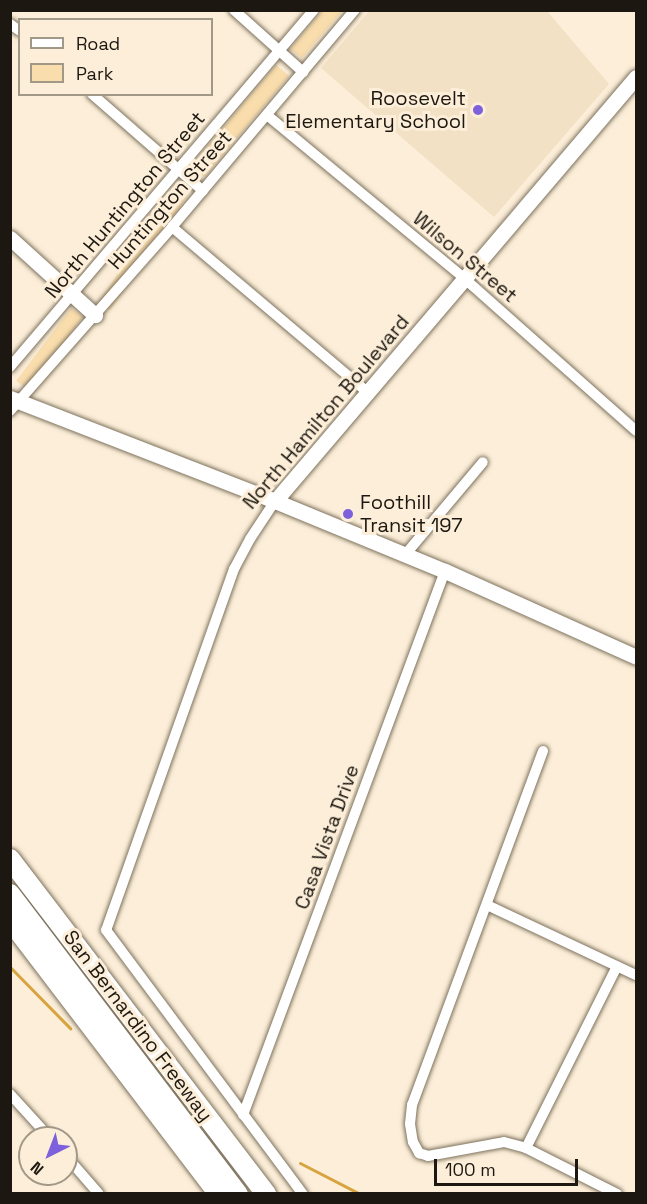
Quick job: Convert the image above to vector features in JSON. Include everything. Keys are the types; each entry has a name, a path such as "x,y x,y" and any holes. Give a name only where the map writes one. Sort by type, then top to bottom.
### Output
{"highway":[{"name":"San Bernardino Freeway","path":"10,859 266,1194"},
{"path":"10,876 254,1194"},
{"path":"10,894 238,1194"},
{"name":"San Bernardino Freeway","path":"10,920 219,1194"}],"street":[{"path":"234,10 303,72"},
{"name":"North Huntington Street","path":"10,367 314,10"},
{"name":"Huntington Street","path":"13,404 172,227 355,10"},
{"name":"North Hamilton Boulevard","path":"243,1115 106,930 234,569 275,501 636,77"},
{"path":"94,96 203,191"},
{"name":"Wilson Street","path":"267,115 465,279 636,431"},
{"path":"172,227 367,392"},
{"path":"10,238 95,315"},
{"path":"13,404 275,501 445,571 636,657"},
{"path":"405,555 483,462"},
{"name":"Casa Vista Drive","path":"243,1115 445,571"},
{"path":"543,751 412,1105 410,1124 413,1142 419,1153 437,1156 504,1142 526,1148 617,1194"},
{"path":"487,905 636,975"},
{"path":"526,1148 617,966"},
{"path":"10,1094 39,1126"},
{"path":"243,1115 303,1194"},
{"path":"78,1170 99,1194"}],"shaded area":[{"name":"Roosevelt Elementary School","path":"370,10 547,11 609,84 494,217 321,68"}],"green space":[{"path":"322,11 342,11 302,58 290,49"},
{"path":"276,65 289,76 204,177 191,166"},
{"path":"177,186 189,194 110,310 99,302"},
{"path":"71,308 83,317 28,390 16,381"}],"waterway":[{"path":"10,967 70,1028"},
{"path":"300,1163 360,1194"}],"place":[{"name":"Roosevelt Elementary School","path":"478,110"},
{"name":"Foothill Transit 197","path":"348,514"}]}
